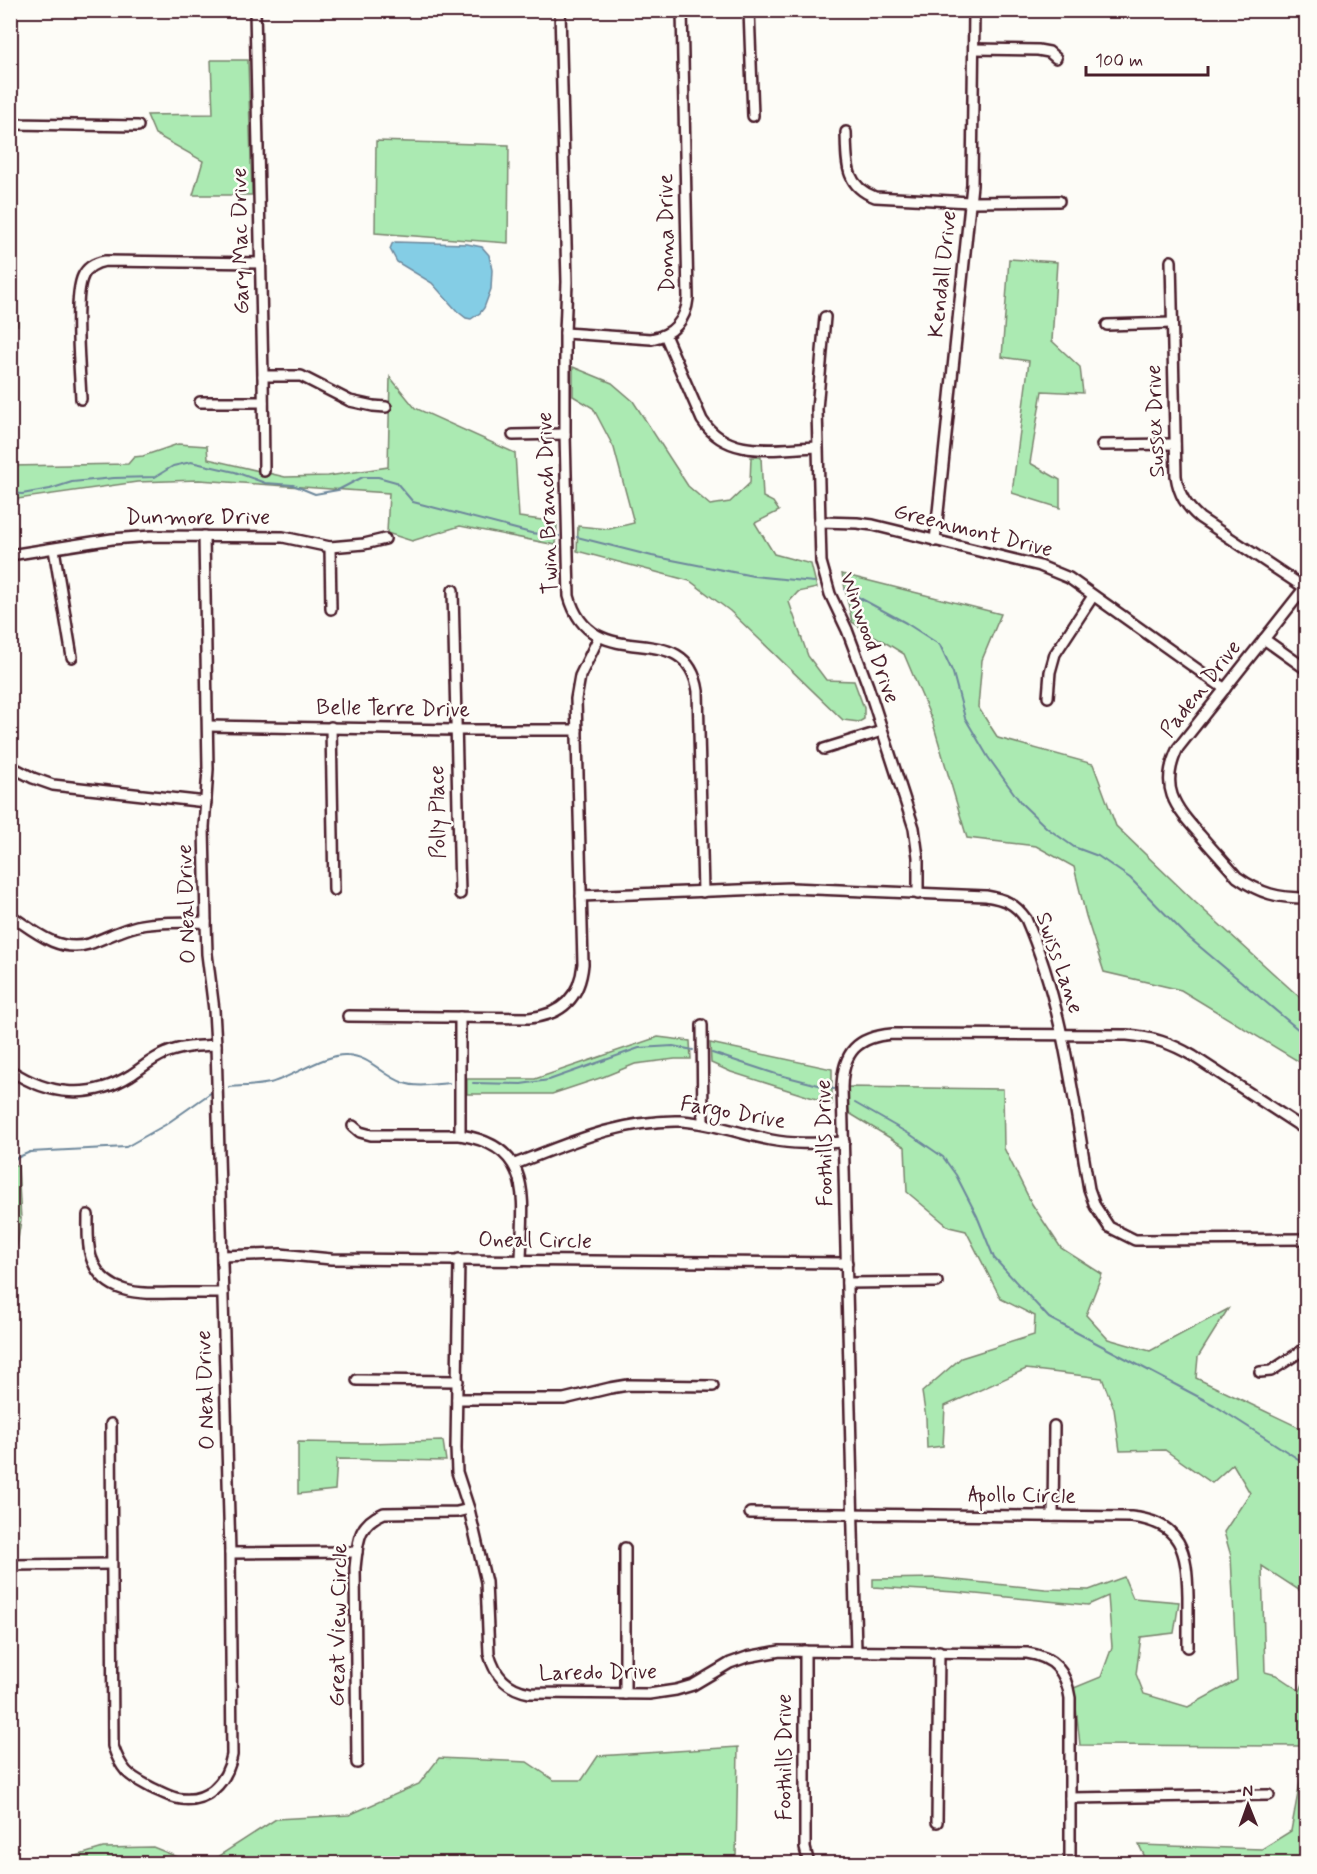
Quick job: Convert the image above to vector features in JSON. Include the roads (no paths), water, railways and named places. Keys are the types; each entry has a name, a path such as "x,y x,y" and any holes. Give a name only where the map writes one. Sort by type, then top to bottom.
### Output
{"street":[{"name":"Gary Mac Drive","path":"255,10 264,471"},
{"name":"Twin Branch Drive","path":"560,10 567,282 565,434 569,596 580,621 599,638"},
{"name":"Donna Drive","path":"665,335 682,320 688,298 682,10"},
{"path":"749,10 753,116"},
{"name":"Kendall Drive","path":"935,541 972,185 974,10"},
{"path":"974,49 1038,50 1049,52 1056,58"},
{"path":"10,93 12,124 138,126"},
{"path":"846,132 848,170 861,191 875,197 970,202 1059,201"},
{"path":"81,399 78,297 83,276 95,263 105,261 261,263"},
{"name":"Sussex Drive","path":"1171,261 1177,485 1184,502 1192,511 1306,587"},
{"name":"Winwood Drive","path":"825,317 818,388 821,562 830,594 855,651 914,828 918,857 918,894"},
{"path":"1107,324 1172,322"},
{"path":"565,333 641,339 665,335 702,420 718,438 740,448 818,447"},
{"path":"263,376 301,376 350,401 386,406"},
{"path":"200,402 263,402"},
{"path":"513,435 565,434"},
{"path":"1102,445 1175,444"},
{"name":"Greenmont Drive","path":"819,522 873,525 1055,571 1069,578 1225,689"},
{"name":"Dunmore Drive","path":"10,555 122,538 151,536 283,537 330,547 364,544 385,539"},
{"name":"O Neal Drive","path":"111,1424 113,1746 126,1771 134,1778 170,1796 188,1799 205,1795 220,1785 230,1767 232,1755 230,1553 216,1045 206,922 204,827 208,726 204,536"},
{"path":"330,547 331,609"},
{"path":"54,549 72,657"},
{"name":"Paden Drive","path":"1306,587 1178,748 1170,769 1169,786 1179,812 1238,877 1249,885 1272,895 1306,898"},
{"name":"Polly Place","path":"453,590 460,894"},
{"path":"1048,697 1050,672 1055,654 1093,596"},
{"path":"348,1016 540,1017 564,1005 576,990 582,973 577,686 599,638 670,652 684,660 694,673 698,691 703,892"},
{"path":"1264,639 1306,669"},
{"name":"Belle Terre Drive","path":"208,726 577,730"},
{"path":"331,728 334,890"},
{"path":"824,749 882,731"},
{"path":"10,766 53,785 206,802"},
{"name":"Swiss Lane","path":"581,896 791,888 997,898 1013,904 1020,910 1030,929 1049,982 1062,1035 1089,1189 1095,1206 1109,1227 1135,1240 1306,1239"},
{"path":"10,915 52,942 70,946 90,944 140,925 206,922"},
{"path":"460,1017 460,1135"},
{"path":"702,1025 703,1124"},
{"name":"Foothills Drive","path":"856,1652 842,1087 845,1063 852,1050 870,1037 892,1034 1144,1036 1174,1045 1306,1130"},
{"path":"10,1070 47,1089 84,1092 113,1084 168,1052 216,1045"},
{"name":"Fargo Drive","path":"514,1164 603,1131 649,1122 681,1121 703,1124 790,1143 844,1142"},
{"path":"353,1126 360,1132 371,1135 474,1137 501,1150 514,1164 519,1176 522,1196 521,1261"},
{"path":"87,1215 91,1257 99,1272 115,1286 133,1293 223,1293"},
{"name":"Oneal Circle","path":"222,1256 280,1254 331,1259 847,1263"},
{"name":"Laredo Drive","path":"459,1260 457,1472 469,1509 486,1582 489,1654 492,1665 502,1680 520,1691 530,1693 648,1694 676,1690 693,1684 730,1664 763,1653 939,1651 1040,1655 1057,1666 1068,1684 1070,1698 1070,1863"},
{"path":"847,1283 938,1282"},
{"path":"1260,1372 1270,1371 1306,1348"},
{"path":"357,1380 458,1381"},
{"path":"457,1399 551,1400 628,1385 713,1386"},
{"path":"1053,1516 1054,1426"},
{"name":"Great View Circle","path":"357,1763 355,1568 362,1530 375,1516 384,1512 457,1512 469,1509"},
{"name":"Apollo Circle","path":"750,1513 1147,1519 1166,1529 1175,1537 1185,1557 1188,1647"},
{"path":"625,1548 625,1694"},
{"path":"230,1553 357,1552"},
{"path":"10,1565 111,1564"},
{"name":"Foothills Drive","path":"805,1651 805,1848 809,1863"},
{"path":"937,1822 939,1651"},
{"path":"1070,1798 1269,1795"}],"water":[{"path":"395,242 467,244 482,247 489,255 492,270 491,289 484,308 471,319 466,318 432,283 397,262 390,249"}],"waterway":[{"path":"10,493 22,494 72,482 155,477 173,466 191,462 235,472 265,483 293,485 315,494 338,490 363,477 378,477 396,482 413,502 531,533 559,536"},
{"path":"577,537 652,556 753,576 814,582"},
{"path":"845,590 906,623 940,645 953,673 965,718 988,757 1021,803 1047,828 1074,847 1098,856 1130,878 1187,936 1306,1036"},
{"path":"473,1083 521,1084 549,1080 639,1048 673,1046 693,1050"},
{"path":"712,1053 776,1074 834,1089"},
{"path":"229,1087 270,1083 339,1055 363,1059 396,1080 409,1084 449,1083"},
{"path":"10,1161 30,1152 126,1147 165,1125 212,1092"},
{"path":"855,1103 911,1135 943,1157 956,1175 977,1216 994,1258 1049,1318 1214,1405 1306,1464"}]}
